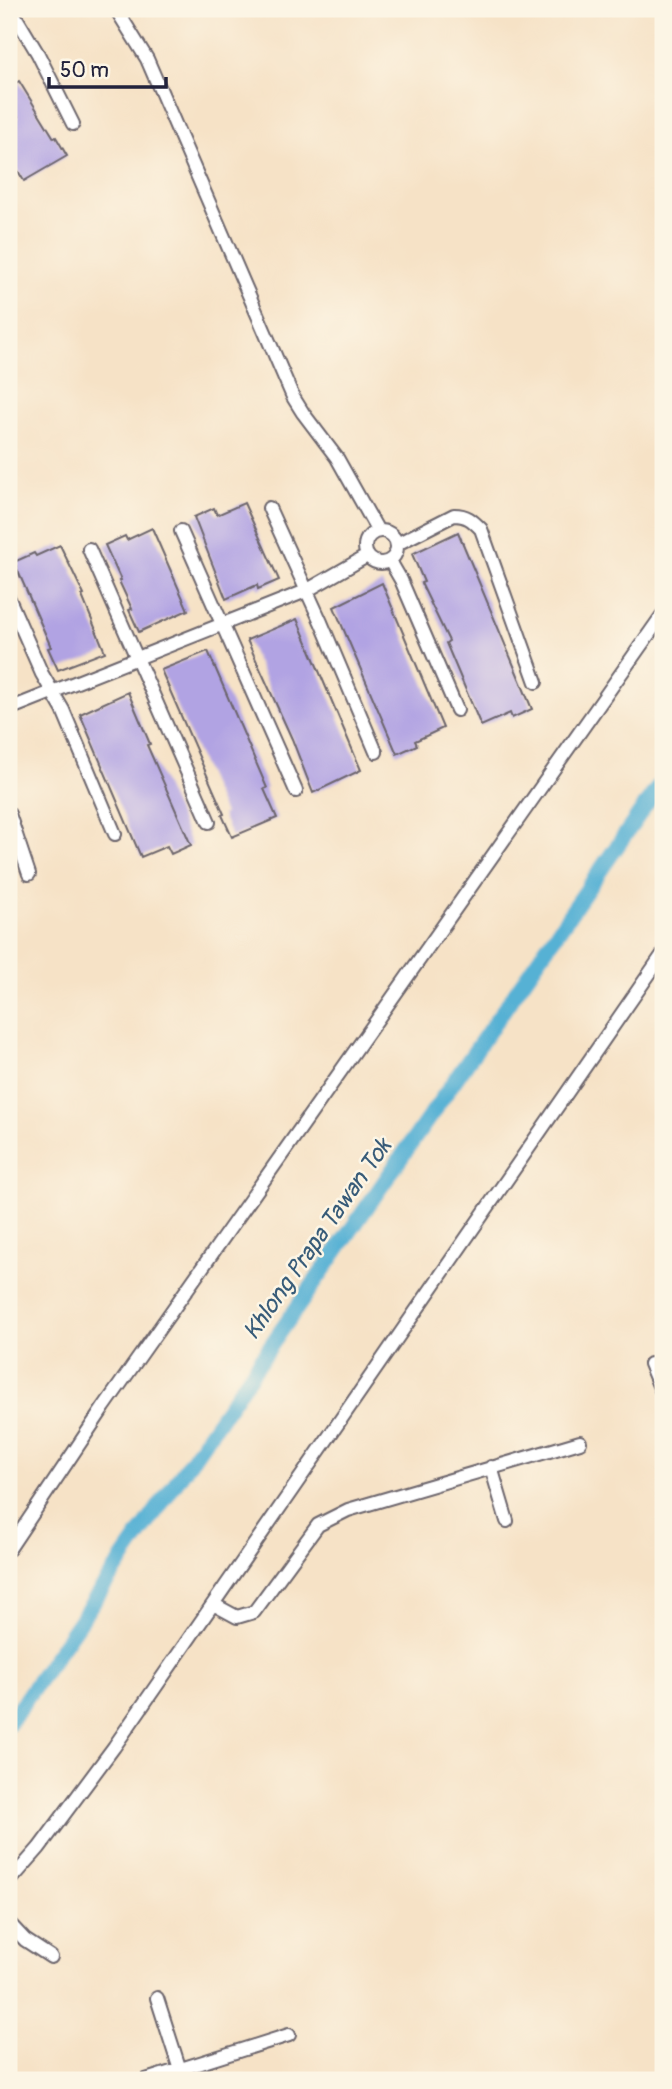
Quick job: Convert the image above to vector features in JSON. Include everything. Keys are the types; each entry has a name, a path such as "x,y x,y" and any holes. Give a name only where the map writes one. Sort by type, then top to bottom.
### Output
{"street":[{"path":"11,9 38,54 73,124"},
{"path":"116,9 147,59 293,397 337,458 378,531"},
{"path":"269,508 376,752"},
{"path":"397,544 454,515 464,515 471,519 481,529 536,682"},
{"path":"181,531 296,791"},
{"path":"378,531 390,534 397,544 397,551 390,561 378,563 367,556 365,544 372,533 378,531"},
{"path":"89,549 209,822"},
{"path":"9,709 306,591 367,556"},
{"path":"390,561 401,580 457,710"},
{"path":"9,599 63,710 115,834"},
{"path":"9,1549 14,1532 663,614"},
{"path":"9,814 29,874"},
{"path":"9,1882 39,1848 106,1759 663,954"},
{"path":"650,1364 663,1395"},
{"path":"213,1604 237,1617 254,1612 310,1534 328,1519 348,1510 580,1442"},
{"path":"491,1467 507,1521"},
{"path":"9,1923 25,1940 51,1957"},
{"path":"157,1998 180,2070"},
{"path":"146,2080 289,2035"}],"building":[{"path":"19,81 67,156 24,181 9,156 9,123 18,117 9,103 9,87"},
{"path":"244,503 279,580 258,589 257,585 226,599 194,517 214,508 217,515"},
{"path":"152,528 188,610 139,632 129,610 132,609 119,581 121,580 105,545 125,536 127,540"},
{"path":"458,532 532,709 512,718 510,713 481,726 446,643 449,641 421,583 424,582 412,554"},
{"path":"60,545 84,595 82,596 105,652 58,670 48,648 51,647 14,562"},
{"path":"382,583 443,728 415,741 417,745 397,754 334,607"},
{"path":"297,619 361,770 313,793 292,739 247,640"},
{"path":"208,651 267,788 264,789 277,818 232,837 161,670"},
{"path":"128,692 150,744 147,745 191,845 171,854 167,846 141,857 80,714"}],"waterway":[{"name":"Khlong Prapa Tawan Tok","path":"9,1723 663,780"}]}
